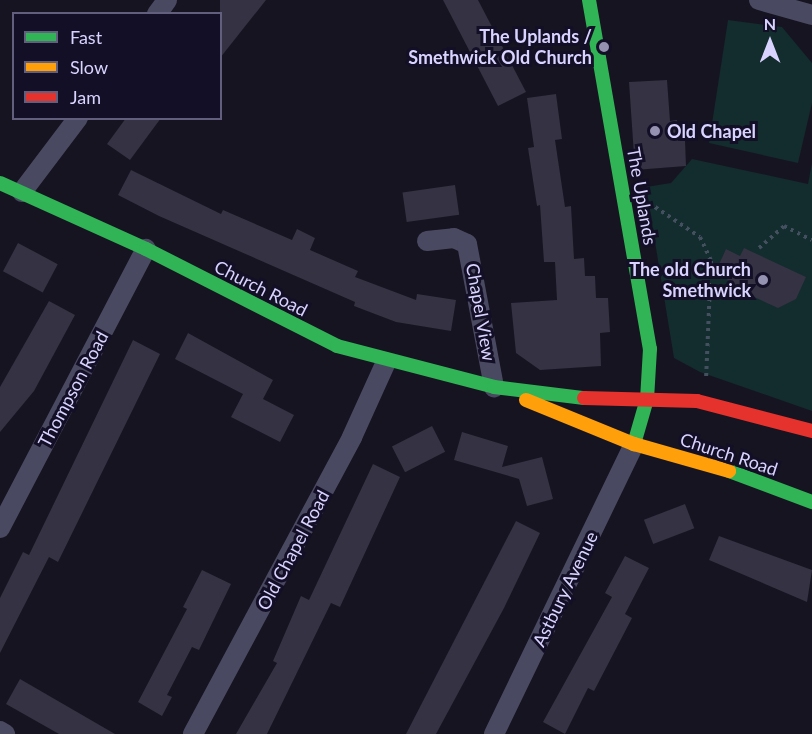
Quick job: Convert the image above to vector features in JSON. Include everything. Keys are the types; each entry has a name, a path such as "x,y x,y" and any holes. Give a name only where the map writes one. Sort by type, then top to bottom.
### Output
{"street":[{"name":"The Uplands","path":"589,0 650,349 647,399"},
{"path":"759,0 812,15"},
{"path":"22,192 76,120"},
{"name":"Church Road","path":"0,183 146,249 337,346 386,362 494,387 594,399 697,401 812,431"},
{"name":"Chapel View","path":"427,241 454,237 467,244 494,387"},
{"name":"Thompson Road","path":"0,528 146,249"},
{"name":"Old Chapel Road","path":"193,734 346,448 386,362"},
{"name":"Church Road","path":"494,387 634,444 759,480 812,502"},
{"path":"634,444 647,399"},
{"name":"Astbury Avenue","path":"494,734 634,444"},
{"path":"0,731 5,734"}],"path":[{"path":"638,196 700,237 711,261 705,384"},
{"path":"759,248 784,226 812,240"}],"green space":[{"path":"728,20 782,27 812,63 812,103 798,163 709,143"},
{"path":"692,159 808,184 812,163 812,411 700,372 674,358 646,187 671,183"}],"building":[{"path":"220,0 266,0 222,55 222,12 220,12"},
{"path":"443,0 478,0 526,92 498,106"},
{"name":"Old Chapel","path":"667,80 670,121 677,120 678,141 685,140 686,166 635,170 629,82"},
{"path":"556,94 562,139 555,140 565,207 571,206 574,259 584,258 585,276 595,276 596,298 608,298 610,332 600,333 601,366 540,370 516,353 511,303 557,300 555,262 544,262 540,205 537,206 528,148 534,147 527,98"},
{"path":"125,120 160,120 130,160 107,144"},
{"path":"131,170 221,214 223,210 292,240 297,229 315,238 310,250 358,271 355,277 416,300 417,294 456,300 451,331 396,322 354,306 355,302 159,216 118,195"},
{"path":"455,185 459,215 407,222 403,192"},
{"path":"18,243 58,264 43,292 3,271"},
{"name":"The old Church Smethwick","path":"744,248 806,277 796,299 778,308 730,286 732,282 715,273 726,249 740,256"},
{"path":"49,301 75,315 34,391 0,432 0,387"},
{"path":"188,333 273,380 263,399 294,415 280,442 231,417 243,394 175,359"},
{"path":"133,340 160,354 58,562 49,557 0,653 0,598 23,552 29,555"},
{"path":"432,426 445,452 405,472 392,446"},
{"path":"462,432 508,446 502,467 542,457 553,499 527,506 519,479 454,460"},
{"path":"373,464 400,477 340,607 331,603 267,734 236,734 277,663 273,661 301,596 309,600"},
{"path":"685,504 694,528 653,544 644,520"},
{"path":"516,521 540,533 504,608 436,734 406,734"},
{"path":"719,536 812,570 807,602 709,560"},
{"path":"625,556 649,568 625,614 632,618 594,691 588,688 565,734 543,722 612,597 605,593"},
{"path":"202,570 231,584 199,650 192,647 167,695 172,697 162,716 138,702 187,609 183,607"},
{"path":"20,679 115,734 59,734 6,704"}],"traffic: fast":[{"path":"589,0 650,349 647,399 634,444"},
{"path":"0,183 146,249 337,346 494,387 584,398"},
{"path":"729,471 812,502"}],"traffic: slow":[{"path":"526,400 634,444 729,471"}],"traffic: jam":[{"path":"584,398 697,401 812,431"}],"place":[{"name":"The Uplands / Smethwick Old Church","path":"604,47"},
{"name":"Old Chapel","path":"655,131"},
{"name":"The old Church Smethwick","path":"763,280"}]}
